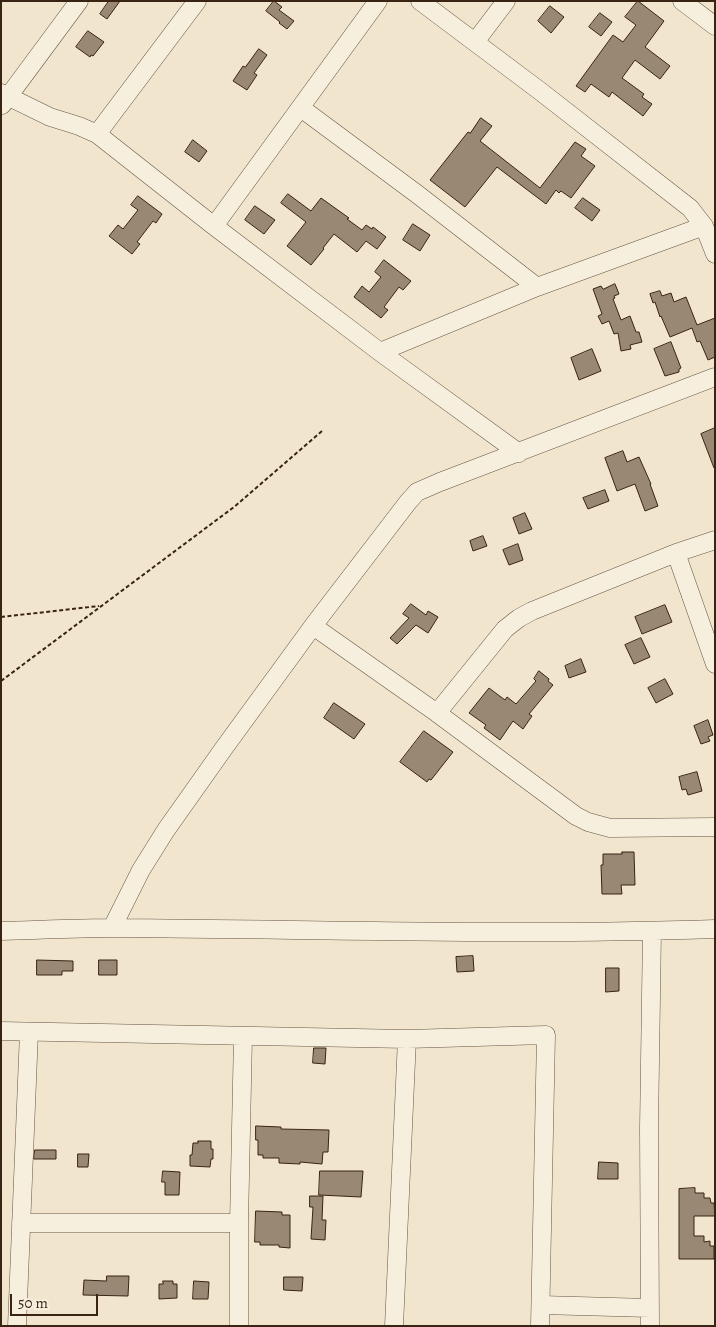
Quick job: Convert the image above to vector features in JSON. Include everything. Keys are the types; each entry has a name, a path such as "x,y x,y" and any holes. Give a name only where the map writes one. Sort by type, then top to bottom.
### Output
{"street":[{"path":"79,1 4,98 98,134 214,226 380,352 519,452"},
{"path":"98,134 197,1"},
{"path":"214,226 378,1"},
{"path":"420,1 690,208 704,226 715,254"},
{"path":"475,42 506,1"},
{"path":"682,1 715,26"},
{"path":"301,108 417,194 537,287"},
{"path":"380,352 537,287 704,226"},
{"path":"112,928 141,870 166,830 313,626 417,492 715,377"},
{"path":"437,713 505,630 519,618 676,553 715,540"},
{"path":"676,553 715,664"},
{"path":"313,626 437,713 576,816 588,822 610,828 715,827"},
{"path":"1,931 112,928 652,931 715,928"},
{"path":"541,1305 650,1317 649,1128 652,931"},
{"path":"1,1031 407,1039 546,1035 540,1326"},
{"path":"17,1326 29,1032"},
{"path":"238,1326 243,1036"},
{"path":"394,1326 407,1039"},
{"path":"21,1223 239,1223"}],"path":[{"path":"1,681 234,507 322,431"},
{"path":"1,617 101,606"}],"building":[{"path":"109,1 120,1 107,19 100,14"},
{"path":"274,1 282,7 279,10 294,21 287,29 266,11"},
{"path":"638,1 664,21 645,47 670,66 660,79 635,60 622,78 644,94 642,97 652,104 643,116 612,92 609,97 591,84 585,92 576,86 613,35 623,42 636,25 625,17"},
{"path":"550,6 564,17 551,33 538,21"},
{"path":"600,13 612,22 601,36 589,27"},
{"path":"88,31 104,42 93,56 91,55 90,57 76,47"},
{"path":"259,49 267,55 254,73 257,75 247,90 233,81 243,66 245,67"},
{"path":"481,118 492,126 480,141 540,188 575,142 586,149 581,156 595,166 571,198 556,190 546,204 497,167 465,207 430,180"},
{"path":"193,140 207,151 199,162 185,152"},
{"path":"288,194 311,211 321,198 362,230 366,225 372,229 373,227 386,237 377,249 366,241 357,252 334,234 311,265 287,246 306,222 281,203"},
{"path":"138,196 162,214 156,223 153,221 137,242 140,244 132,254 109,236 118,225 123,229 138,210 131,205"},
{"path":"583,198 600,210 592,221 575,208"},
{"path":"255,206 275,220 264,234 245,220"},
{"path":"413,224 430,235 420,251 403,240"},
{"path":"384,260 411,281 403,290 399,287 384,307 388,310 381,318 354,297 362,286 369,292 381,277 375,272"},
{"path":"615,284 619,294 614,296 615,298 613,299 621,320 630,316 642,342 630,345 631,349 621,351 618,333 614,334 609,321 602,324 598,316 602,314 593,289 601,286 603,289"},
{"path":"660,291 662,296 671,293 674,302 686,297 697,325 715,318 715,357 708,360 700,341 697,342 692,328 670,337 650,294"},
{"path":"671,342 681,368 679,372 665,376 654,349"},
{"path":"592,349 601,371 579,380 571,358"},
{"path":"715,428 715,468 714,468 701,434"},
{"path":"623,451 627,462 639,457 658,506 645,511 635,484 617,491 605,458"},
{"path":"605,490 609,501 588,509 583,498"},
{"path":"525,513 532,529 519,534 513,518"},
{"path":"483,536 487,546 473,551 470,541"},
{"path":"518,544 523,560 509,565 503,550"},
{"path":"411,604 426,615 428,611 438,617 428,633 416,625 397,644 390,638 409,618 403,614"},
{"path":"665,605 672,622 642,634 635,617"},
{"path":"641,638 650,657 634,664 625,645"},
{"path":"581,659 586,672 569,678 565,666"},
{"path":"539,671 553,685 529,714 532,716 523,729 513,721 500,740 484,728 486,725 469,713 489,688 505,700 507,697 516,704 536,681 534,679"},
{"path":"665,679 673,694 656,703 648,688"},
{"path":"334,703 365,724 354,739 324,718"},
{"path":"708,720 713,735 708,737 710,741 701,744 694,726"},
{"path":"424,731 453,752 431,780 429,779 427,782 400,762"},
{"path":"697,772 702,791 688,795 686,789 682,790 679,777"},
{"path":"622,852 634,852 635,885 621,885 622,894 602,894 601,865 603,865 603,854 622,854"},
{"path":"473,956 474,971 457,972 456,957"},
{"path":"37,960 73,961 73,971 62,971 62,975 37,975"},
{"path":"99,960 117,960 117,975 99,975"},
{"path":"606,968 619,968 619,991 606,992"},
{"path":"314,1048 326,1048 325,1064 313,1063"},
{"path":"256,1126 281,1127 281,1129 329,1130 328,1152 323,1152 322,1164 279,1163 279,1158 263,1158 263,1155 258,1155"},
{"path":"198,1141 211,1141 213,1159 211,1159 210,1167 190,1166 193,1143 198,1143"},
{"path":"35,1150 56,1150 56,1159 34,1159"},
{"path":"78,1154 89,1154 88,1167 78,1167"},
{"path":"599,1162 618,1163 618,1179 598,1179"},
{"path":"163,1171 180,1172 179,1195 165,1195 165,1182 162,1182"},
{"path":"320,1171 363,1171 361,1197 319,1195"},
{"path":"695,1188 695,1193 704,1193 704,1198 710,1198 711,1203 714,1203 715,1216 694,1216 694,1236 704,1236 704,1242 710,1241 710,1246 714,1246 714,1259 679,1259 679,1189"},
{"path":"310,1196 323,1196 322,1220 326,1220 325,1240 311,1239 313,1207 310,1207"},
{"path":"256,1211 282,1212 282,1215 290,1215 290,1248 279,1247 279,1245 260,1245 260,1242 255,1242"},
{"path":"107,1276 129,1276 128,1296 83,1295 84,1280 106,1281"},
{"path":"284,1277 303,1277 302,1291 284,1290"},
{"path":"163,1281 173,1281 173,1284 177,1284 177,1298 159,1299 159,1284 163,1284"},
{"path":"194,1281 209,1282 208,1299 193,1299"}]}
